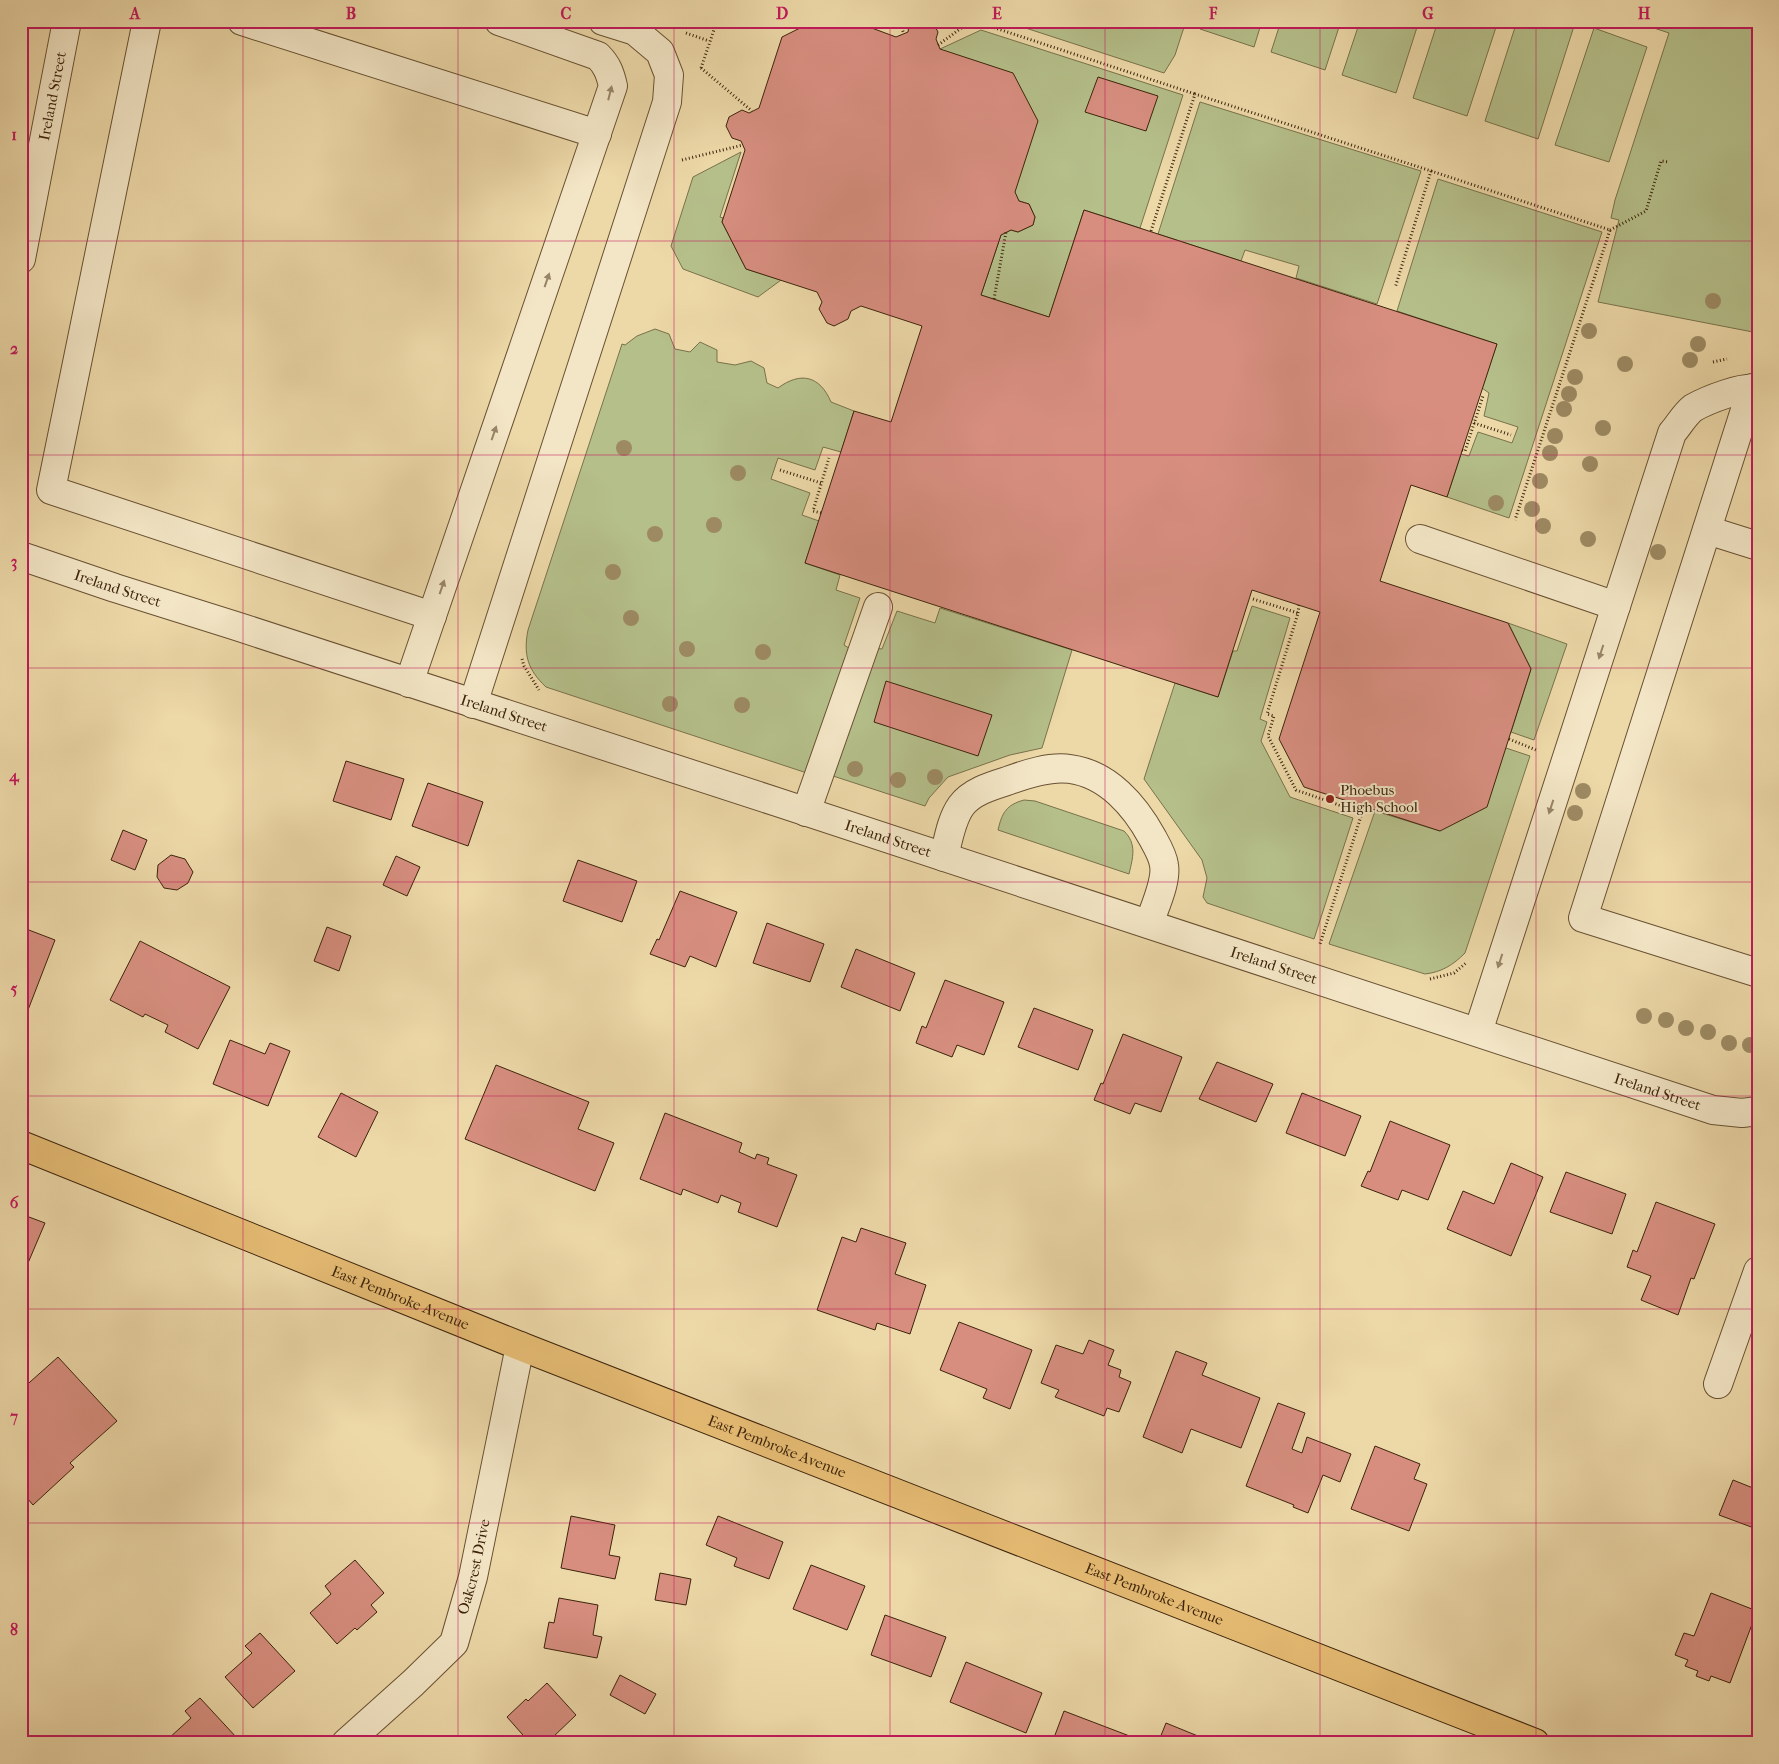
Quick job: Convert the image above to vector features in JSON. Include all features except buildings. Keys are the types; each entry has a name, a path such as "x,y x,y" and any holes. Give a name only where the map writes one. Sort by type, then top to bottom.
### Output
{"main road":[{"name":"East Pembroke Avenue","path":"21,1145 520,1346 1535,1743"}],"street":[{"name":"Ireland Street","path":"21,259 67,21"},
{"path":"147,21 52,490 432,616"},
{"path":"242,21 597,134"},
{"path":"409,683 613,86 606,64 598,56 499,21"},
{"path":"473,704 667,102 669,75 660,52 635,31 603,21"},
{"path":"1755,388 1707,530 1583,918 1758,973"},
{"path":"1478,1032 1672,433 1692,409 1723,395 1755,388"},
{"path":"1707,530 1758,546"},
{"path":"1420,539 1616,606"},
{"name":"Ireland Street","path":"21,556 1713,1110 1742,1113 1758,1111"},
{"path":"806,812 878,607"},
{"path":"944,857 953,824 960,808 968,799 989,787 1045,770 1070,769 1099,778 1125,798 1144,822 1158,847 1164,864 1164,876 1149,924"},
{"path":"1718,1384 1758,1270"},
{"name":"Oakcrest Drive","path":"346,1743 454,1643 474,1577 520,1346"}],"path":[{"path":"709,41 717,21"},
{"path":"899,21 904,34"},
{"path":"938,45 974,21 1610,230"},
{"path":"701,68 752,112"},
{"path":"1151,231 1195,94"},
{"path":"681,160 742,145"},
{"path":"1515,520 1610,230 1646,211 1661,161 1669,162"},
{"path":"1395,288 1431,171"},
{"path":"994,299 1006,232"},
{"path":"1462,450 1465,451 1484,396"},
{"path":"1474,423 1512,435"},
{"path":"821,514 813,511 829,458"},
{"path":"780,470 821,483"},
{"path":"1253,599 1298,613"},
{"path":"1299,605 1267,714 1274,716 1268,736 1296,790 1362,813"},
{"path":"1320,944 1364,806"}],"green space":[{"path":"1004,21 1186,21 1175,55 1164,73"},
{"path":"1203,21 1262,21 1254,47 1200,29"},
{"path":"1281,21 1341,21 1325,70 1271,52"},
{"path":"1360,21 1419,21 1396,93 1342,75"},
{"path":"1438,21 1498,21 1467,116 1413,98"},
{"path":"1517,21 1571,21 1575,23 1538,139 1485,121"},
{"path":"1633,21 1758,21 1758,333 1598,302 1619,220 1611,218 1615,200 1669,33"},
{"path":"1594,28 1647,47 1609,162 1555,145"},
{"path":"981,30 1183,95 1140,228 1084,210 1049,317 981,295 1001,235 1011,230 1018,232 1033,225 1035,217 1029,204 1019,201 940,49"},
{"path":"1200,102 1421,171 1377,304 1296,278 1299,266 1245,250 1241,261 1158,234"},
{"path":"741,152 720,217 723,218 722,222 746,269 781,280 758,297 683,269 671,246 693,177"},
{"path":"1438,179 1602,232 1509,518 1447,497 1461,454 1469,456 1478,432 1512,443 1518,427 1484,416 1489,393 1482,388 1497,344 1397,311"},
{"path":"655,329 669,334 675,349 690,352 700,342 717,350 717,362 735,365 751,361 764,368 767,383 778,388 794,379 809,379 821,386 831,402 854,411 841,452 823,447 815,470 778,458 771,479 810,493 802,515 819,521 805,563 840,575 836,590 860,598 844,645 852,650 813,775 546,687 528,662 526,647 528,630 622,344 625,345 637,336"},
{"path":"1252,606 1290,618 1260,719 1267,722 1261,741 1290,797 1353,818 1314,939 1207,903 1203,897 1207,878 1202,860 1144,779 1175,683 1218,697 1233,651 1237,651"},
{"path":"940,608 1072,650 1042,748 1010,755 948,777 929,798 925,806 830,775 874,648 882,649 897,611 935,623"},
{"path":"1508,623 1567,644 1534,740 1511,732 1531,669"},
{"path":"1506,748 1530,756 1465,953 1447,967 1437,972 1425,974 1329,944 1375,811 1440,831"},
{"path":"1024,800 1035,801 1124,831 1131,841 1133,851 1129,874 998,830 1006,810 1013,804"}],"place":[{"name":"Phoebus High School","path":"1330,799"}]}
